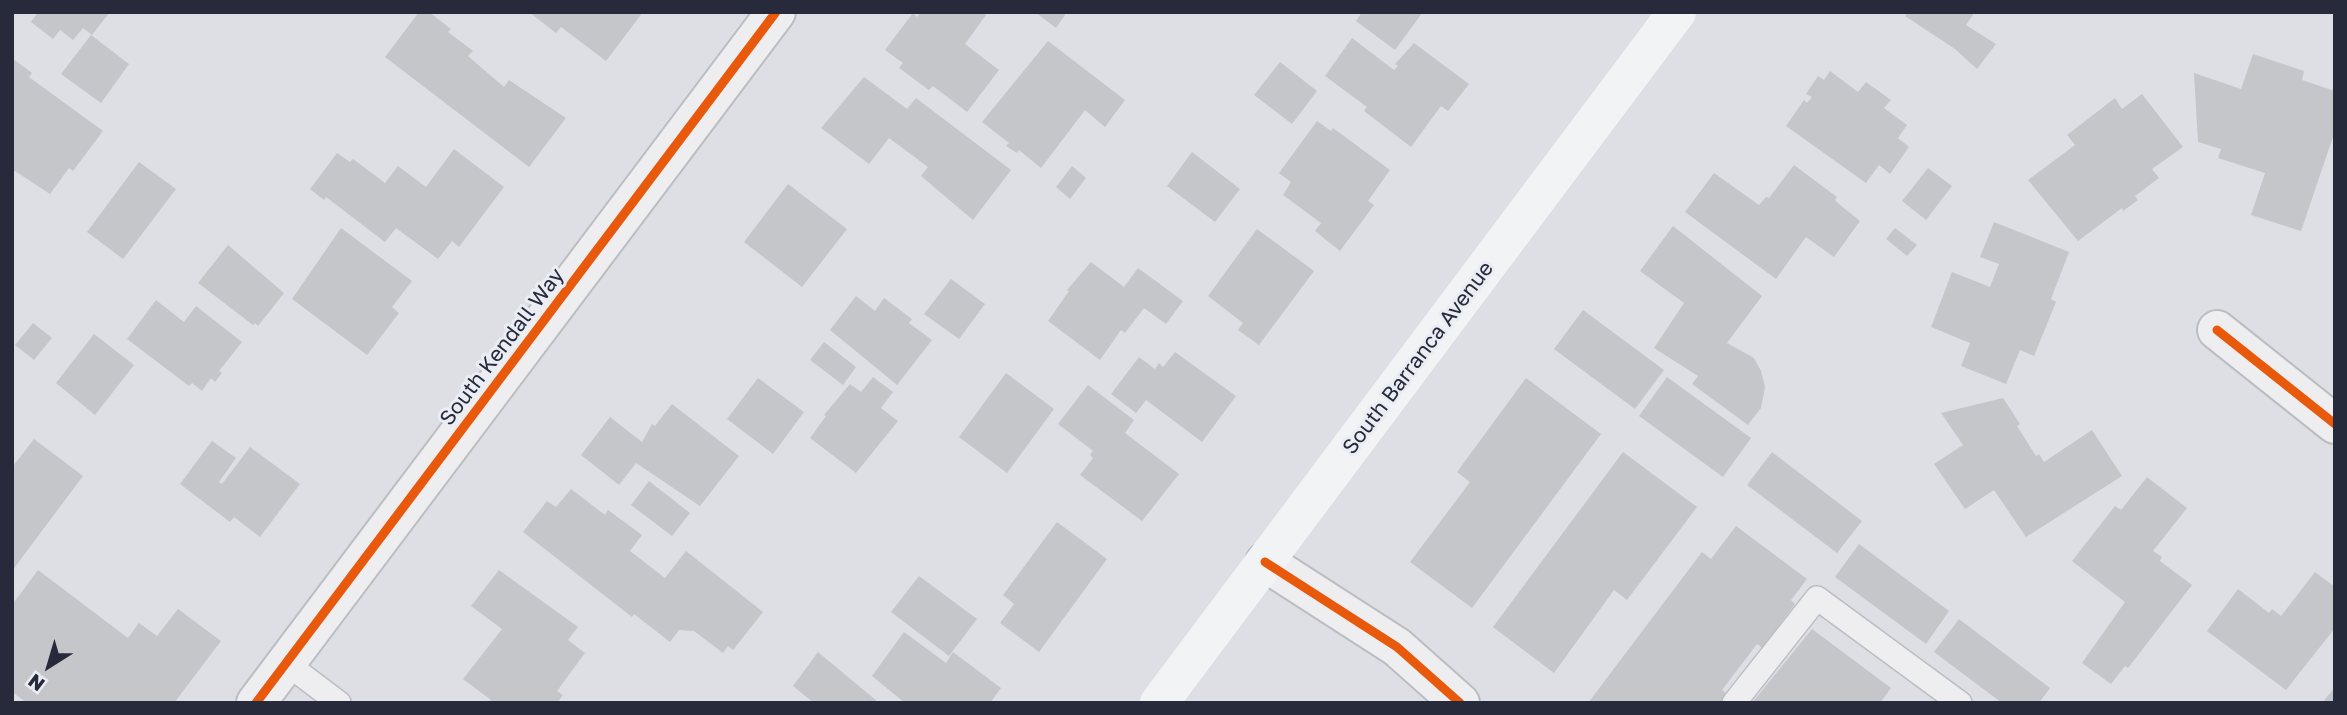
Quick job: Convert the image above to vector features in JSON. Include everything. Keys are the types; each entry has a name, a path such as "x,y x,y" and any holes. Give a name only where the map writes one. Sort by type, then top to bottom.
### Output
{"main road":[{"name":"South Barranca Avenue","path":"1159,703 1676,12"}],"street":[{"name":"South Kendall Way","path":"256,703 776,12"},
{"path":"2217,330 2335,424"},
{"path":"1265,562 1397,646 1460,703"}],"lane":[{"path":"1734,703 1817,598 1961,703"},
{"path":"286,663 339,703"}],"building":[{"path":"38,12 110,12 92,35 83,28 73,40 60,30 53,39 31,22"},
{"path":"419,12 429,12 451,29 448,32 473,51 468,56 504,87 509,80 566,118 529,167 385,57"},
{"path":"529,12 643,12 606,61 561,27 556,33"},
{"path":"921,12 982,12 986,15 965,44 999,70 967,112 933,86 929,90 899,68 903,63 885,50 913,13 917,17"},
{"path":"1035,12 1067,12 1056,28"},
{"path":"1362,12 1423,12 1395,50 1356,21"},
{"path":"1908,12 1975,12 1966,25 1996,44 1977,69 1955,49 1905,16"},
{"path":"91,35 129,64 101,103 61,74"},
{"path":"1352,38 1394,70 1398,66 1395,64 1414,43 1469,84 1448,111 1441,106 1411,147 1364,111 1367,107 1325,76"},
{"path":"1048,41 1125,100 1105,127 1085,110 1041,168 1019,150 1017,153 1006,146 1009,143 982,122"},
{"path":"2253,54 2304,71 2302,80 2335,91 2335,131 2301,231 2251,215 2265,173 2218,158 2221,149 2198,142 2194,73 2241,89"},
{"path":"12,58 32,73 29,77 103,131 73,171 69,168 50,194 12,169"},
{"path":"1280,62 1317,91 1292,124 1254,95"},
{"path":"1830,71 1858,92 1866,82 1891,100 1884,108 1907,125 1898,138 1909,147 1890,174 1879,165 1866,183 1786,126 1804,100 1807,103 1812,97 1806,94 1818,76 1824,80"},
{"path":"864,77 907,109 916,98 1011,170 973,220 921,176 928,167 889,138 869,164 821,128"},
{"path":"2142,94 2183,147 2152,169 2159,178 2135,196 2138,200 2123,211 2122,208 2078,241 2028,180 2075,145 2067,135 2115,98 2122,109"},
{"path":"1317,121 1331,131 1333,128 1390,170 1368,201 1374,205 1340,251 1315,231 1321,223 1283,195 1291,182 1279,173"},
{"path":"454,149 504,187 459,247 452,241 438,259 396,228 385,242 326,197 324,200 310,189 337,153 350,162 353,159 385,183 398,166 426,187"},
{"path":"1192,152 1240,189 1215,222 1167,186"},
{"path":"139,162 176,189 123,259 87,232"},
{"path":"1794,165 1837,197 1835,200 1860,221 1834,257 1806,237 1776,279 1685,212 1714,173 1759,205 1766,197 1769,198"},
{"path":"1072,166 1086,178 1070,199 1056,187"},
{"path":"1928,168 1952,186 1926,220 1902,201"},
{"path":"788,184 847,229 802,287 744,242"},
{"path":"1994,222 2069,252 2051,299 2056,302 2034,356 2020,350 2006,384 1961,366 1970,343 1931,327 1952,272 1990,287 1999,264 1980,257"},
{"path":"1673,226 1762,296 1727,343 1754,358 1761,371 1765,387 1761,408 1748,425 1692,384 1698,376 1654,348 1684,303 1640,271"},
{"path":"341,228 412,281 392,307 399,313 367,355 292,299"},
{"path":"1895,228 1917,245 1907,256 1886,239"},
{"path":"1257,229 1314,271 1259,345 1238,330 1243,323 1208,296"},
{"path":"228,245 284,293 258,326 198,283"},
{"path":"1091,262 1124,287 1138,268 1183,301 1166,324 1144,308 1125,333 1121,330 1100,360 1048,321 1069,291 1067,290"},
{"path":"951,279 985,304 959,339 924,314"},
{"path":"856,296 875,311 884,298 912,319 909,323 932,340 897,385 830,330"},
{"path":"156,300 184,322 196,306 242,342 219,371 222,373 215,382 211,378 202,391 192,383 189,386 127,339"},
{"path":"1583,310 1664,370 1635,409 1554,349"},
{"path":"33,323 52,338 34,360 15,345"},
{"path":"94,334 134,365 95,415 56,383"},
{"path":"824,342 856,367 843,385 810,360"},
{"path":"1175,352 1236,396 1202,442 1146,400 1136,413 1111,394 1139,357 1155,369 1159,363 1163,367"},
{"path":"1006,373 1054,409 1007,473 959,437"},
{"path":"873,377 893,392 881,408 898,421 856,473 810,438 826,416 824,415 850,384 861,392"},
{"path":"1667,377 1751,438 1723,477 1639,416"},
{"path":"758,378 804,412 773,454 727,419"},
{"path":"1526,378 1601,434 1472,608 1410,562 1470,482 1457,472"},
{"path":"1088,385 1134,420 1125,433 1179,474 1142,521 1080,475 1093,458 1090,455 1093,451 1058,424"},
{"path":"2003,398 2036,456 2039,454 2044,462 2092,430 2122,476 2026,537 1994,490 1965,509 1934,464 1963,445 1941,413"},
{"path":"672,404 739,456 700,506 636,463 619,485 581,455 610,417 642,442 652,424 655,426"},
{"path":"34,439 83,476 12,571 12,463 14,465"},
{"path":"212,441 236,458 219,482 222,484 250,447 300,484 260,537 234,517 230,522 180,484"},
{"path":"1623,452 1697,507 1627,600 1614,590 1554,673 1493,627"},
{"path":"1772,452 1862,521 1837,553 1747,485"},
{"path":"2147,477 2187,508 2153,551 2162,557 2160,561 2192,585 2128,668 2125,666 2111,684 2082,663 2125,602 2072,561 2115,506 2121,510"},
{"path":"649,481 690,513 672,536 631,505"},
{"path":"571,489 605,515 608,510 642,535 630,551 665,578 686,551 763,612 733,650 728,646 723,653 694,631 679,630 670,642 634,614 632,617 523,532 547,501 556,507"},
{"path":"1057,522 1107,559 1039,652 1000,623 1014,604 1003,595"},
{"path":"1736,526 1807,579 1791,600 1795,604 1762,648 1757,644 1722,690 1727,694 1721,703 1588,703 1702,552 1711,559"},
{"path":"1859,544 1949,611 1926,644 1835,577"},
{"path":"38,570 128,638 139,623 157,636 178,609 221,641 174,703 27,703 12,692 12,605"},
{"path":"499,570 578,627 568,640 585,653 557,691 563,695 557,703 488,703 491,700 463,679 502,629 471,606"},
{"path":"2315,572 2335,587 2335,628 2286,690 2207,631 2238,589 2269,613 2272,609 2281,616"},
{"path":"919,576 977,619 949,656 891,612"},
{"path":"1959,619 2050,688 2039,703 2002,703 1934,652"},
{"path":"1812,629 1891,688 1880,703 1752,703"},
{"path":"904,632 946,663 953,652 1001,688 990,703 905,703 872,676"},
{"path":"818,652 877,701 876,703 814,703 793,686"},
{"path":"2335,687 2335,703 2322,703"}],"cycle path":[{"path":"256,703 776,12"},
{"path":"2217,330 2335,424"},
{"path":"1265,562 1397,647 1460,703"}]}
